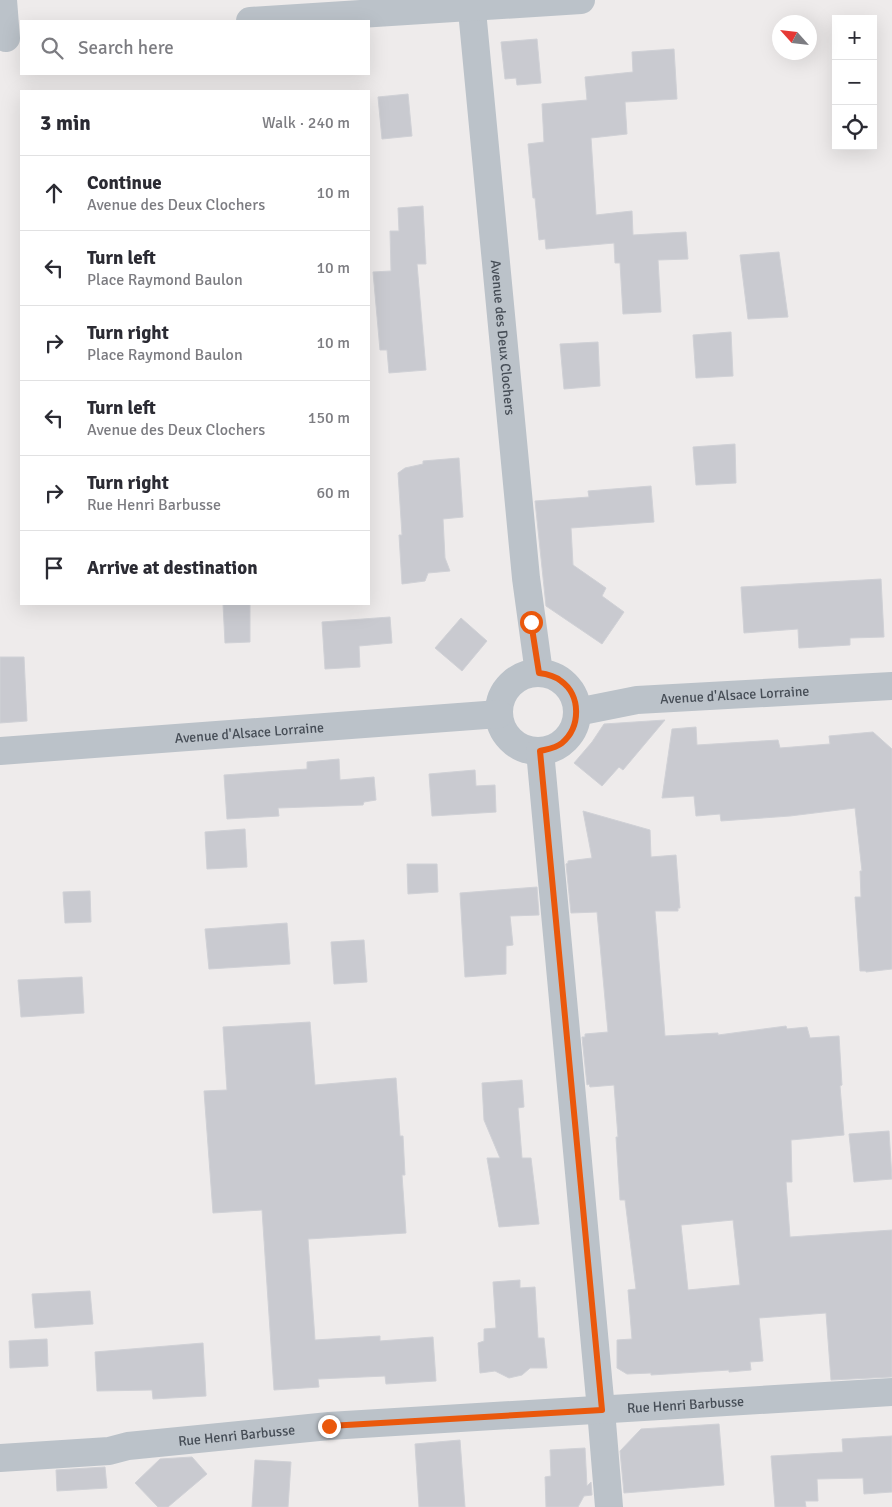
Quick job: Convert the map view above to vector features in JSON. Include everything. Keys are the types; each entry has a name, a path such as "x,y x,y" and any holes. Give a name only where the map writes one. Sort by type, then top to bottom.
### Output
{"street":[{"path":"3,0 9,37"},
{"path":"262,20 472,3 581,0"},
{"name":"Avenue des Deux Clochers","path":"472,3 525,569 539,673"},
{"path":"539,673 550,675 570,689 575,700 577,712 575,724 570,734 562,743 552,749 540,751 528,750 516,745 507,737 501,726 499,714 500,701 506,689 515,680 526,675 539,673"},
{"name":"Avenue d'Alsace Lorraine","path":"577,712 637,700 892,686"},
{"name":"Avenue d'Alsace Lorraine","path":"0,751 499,714"},
{"path":"540,751 602,1410 609,1507"},
{"name":"Rue Henri Barbusse","path":"0,1458 109,1451 128,1446 329,1426 892,1392"}],"building":[{"path":"537,39 541,83 517,85 516,78 505,79 501,42"},
{"path":"674,49 677,99 625,102 627,134 591,138 596,215 632,211 633,235 686,232 688,259 658,260 661,312 623,314 620,263 615,263 614,243 546,249 545,239 539,240 528,144 544,142 542,104 587,100 585,77 633,72 632,52"},
{"path":"408,94 412,136 382,139 378,97"},
{"path":"423,206 426,264 417,264 426,370 389,373 387,350 380,350 373,272 391,271 390,231 399,231 398,208"},
{"path":"779,252 788,317 748,319 740,255"},
{"path":"731,332 733,376 696,378 693,335"},
{"path":"598,342 600,386 564,389 560,344"},
{"path":"735,444 736,483 696,485 693,447"},
{"path":"459,458 463,517 443,519 445,558 450,571 428,573 425,581 402,584 399,535 402,535 398,473 405,468 423,464 423,461"},
{"path":"651,486 654,522 571,528 573,565 606,588 602,596 624,612 602,644 546,606 535,501 589,497 588,491"},
{"path":"881,579 884,637 850,638 850,645 799,648 798,629 744,633 741,587"},
{"path":"223,605 250,605 250,642 225,643"},
{"path":"390,617 392,643 359,646 360,667 325,669 322,622"},
{"path":"461,618 487,641 462,671 435,648"},
{"path":"0,657 24,657 27,721 0,723"},
{"path":"665,720 623,770 619,767 602,786 574,763 604,724"},
{"path":"696,727 697,745 778,740 780,748 830,744 829,736 873,732 892,749 892,969 860,971 855,897 861,897 860,871 862,871 855,808 790,816 721,821 720,814 696,816 694,796 662,798 672,729"},
{"path":"339,759 340,780 374,777 376,800 364,802 363,805 278,808 279,816 227,819 224,775 307,769 307,762"},
{"path":"475,770 476,786 495,785 496,812 432,816 429,774"},
{"path":"583,811 650,830 651,857 676,855 680,908 678,908 678,911 655,911 665,1036 718,1033 718,1035 786,1026 787,1029 807,1027 810,1038 839,1036 842,1085 840,1086 844,1135 791,1140 792,1182 786,1182 790,1237 892,1230 892,1377 831,1380 826,1313 759,1318 763,1361 750,1362 751,1370 651,1375 651,1373 627,1374 617,1368 617,1340 632,1339 628,1290 636,1289 625,1200 620,1200 614,1085 590,1087 589,1084 587,1085 582,1037 585,1037 585,1034 608,1032 597,912 571,913 566,864 568,861 592,858","holes":["733,1220 740,1285 688,1290 681,1225"]},
{"path":"245,829 247,867 207,869 205,832"},
{"path":"407,864 437,864 438,892 408,894"},
{"path":"537,887 539,915 510,916 513,945 506,946 506,974 465,977 460,893"},
{"path":"90,891 91,922 65,923 63,892"},
{"path":"287,923 290,964 209,969 205,929"},
{"path":"364,940 367,982 334,984 331,942"},
{"path":"82,977 84,1013 21,1017 18,980"},
{"path":"310,1022 315,1085 396,1078 400,1136 403,1136 405,1175 402,1175 406,1233 308,1239 315,1340 380,1336 380,1341 433,1337 436,1381 386,1384 385,1376 318,1379 319,1387 274,1390 262,1210 213,1213 204,1091 227,1090 223,1027"},
{"path":"522,1080 524,1107 518,1108 522,1158 531,1158 539,1224 499,1227 487,1158 500,1158 484,1120 482,1083"},
{"path":"889,1131 892,1179 854,1182 849,1134"},
{"path":"520,1280 520,1288 535,1287 538,1338 544,1338 547,1368 530,1368 522,1375 509,1378 495,1371 480,1373 478,1343 484,1341 484,1329 496,1328 493,1282"},
{"path":"90,1291 93,1324 35,1328 32,1294"},
{"path":"47,1339 48,1366 10,1368 9,1341"},
{"path":"203,1343 206,1396 153,1399 152,1390 97,1391 95,1352"},
{"path":"719,1424 724,1485 624,1493 620,1451 641,1429"},
{"path":"892,1436 892,1492 864,1494 863,1478 817,1479 818,1501 805,1501 806,1507 775,1507 771,1456 843,1452 842,1439"},
{"path":"460,1440 465,1507 419,1507 415,1444"},
{"path":"585,1448 587,1486 591,1482 592,1495 584,1496 578,1507 546,1507 545,1477 551,1476 550,1450"},
{"path":"192,1457 207,1474 168,1507 158,1507 135,1483 160,1459"},
{"path":"255,1460 291,1462 288,1507 252,1507"},
{"path":"105,1467 107,1488 57,1491 56,1470"}],"route":[{"path":"329,1426 602,1410 540,751 552,749 562,743 570,734 575,724 577,712 575,700 570,689 550,675 539,673 531,622"}]}
